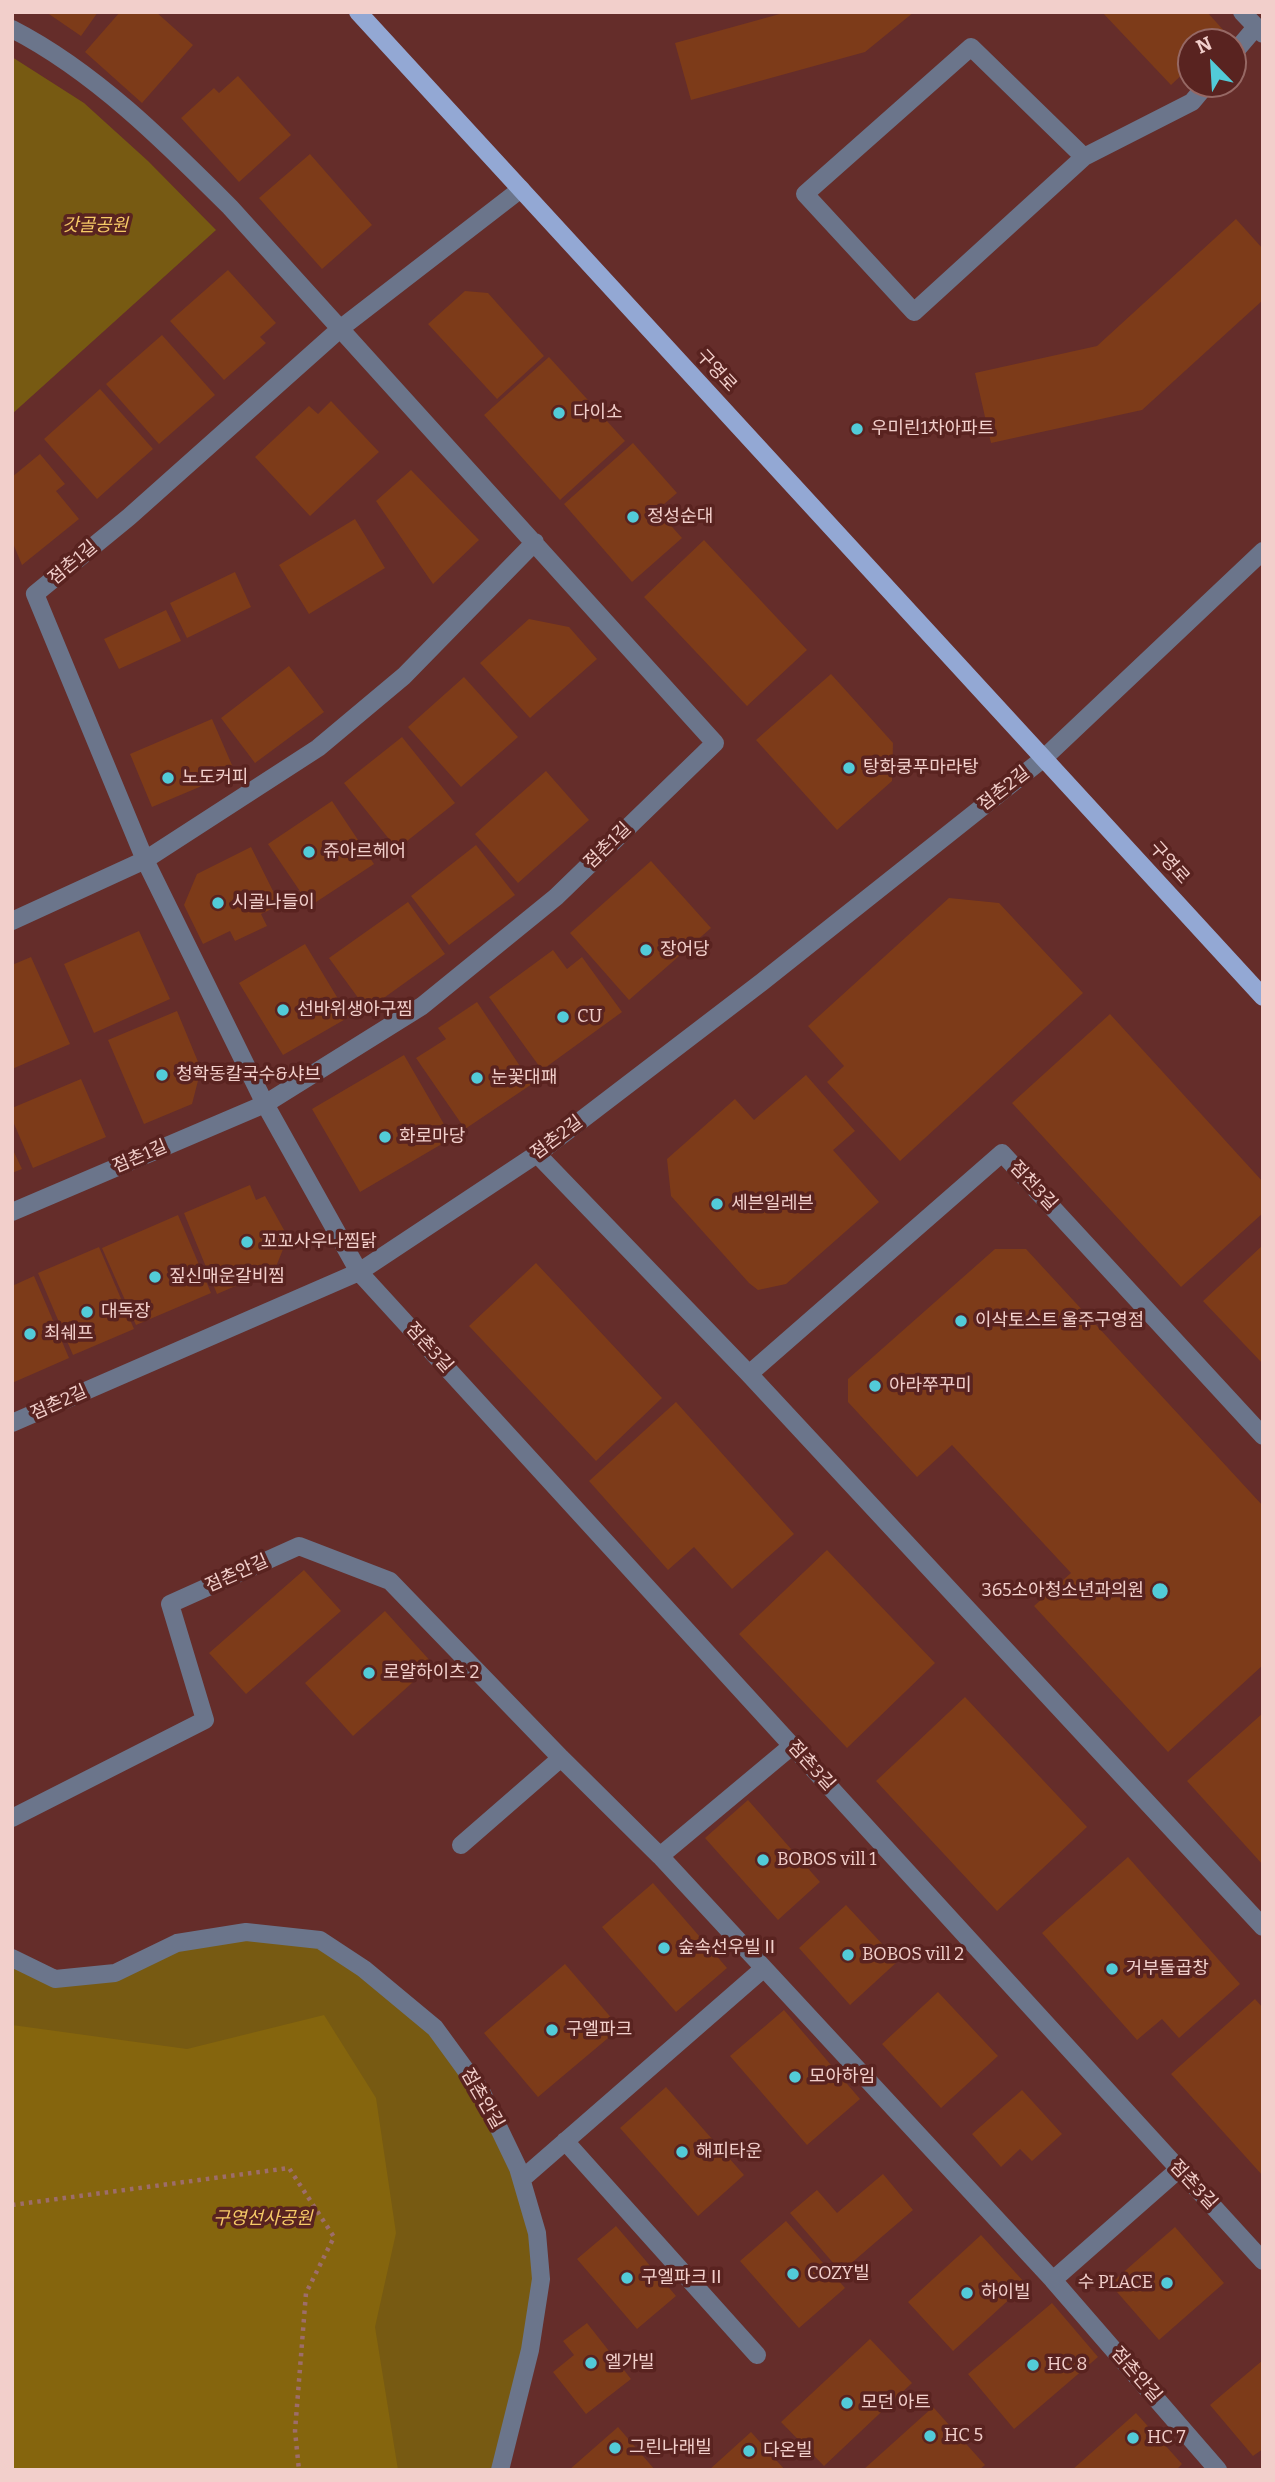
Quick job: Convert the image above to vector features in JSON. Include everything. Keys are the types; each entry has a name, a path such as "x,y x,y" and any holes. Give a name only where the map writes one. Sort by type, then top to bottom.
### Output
{"main road":[{"name":"구영로","path":"358,12 1263,997"}],"street":[{"path":"1242,12 1260,31"},
{"name":"점촌1길","path":"12,29 30,38 86,77 164,141 230,207 715,743 556,897 422,1006 265,1104 12,1212"},
{"path":"1084,157 971,47 805,194 914,312 1084,157 1196,98"},
{"name":"점촌1길","path":"145,860 35,594 129,517 341,328 521,189"},
{"path":"12,921 145,860 317,748 404,676 535,542"},
{"path":"1044,758 1263,551"},
{"name":"점촌2길","path":"12,1423 359,1272 537,1154 762,982 1044,758"},
{"name":"점촌3길","path":"145,860 265,1104 359,1272 1263,2261"},
{"name":"점천3길","path":"749,1374 1002,1153 1263,1436"},
{"path":"537,1154 749,1374 1263,1927"},
{"name":"점촌안길","path":"12,1818 205,1720 170,1604 299,1546 390,1581 660,1856 1053,2280 1218,2470"},
{"path":"660,1856 793,1745"},
{"path":"461,1845 561,1758"},
{"name":"점촌안길","path":"12,1958 55,1979 115,1973 177,1943 246,1932 320,1940 364,1969 435,2028 481,2091 522,2179 537,2232 541,2279 530,2350 500,2470"},
{"path":"522,2179 764,1969"},
{"path":"565,2141 757,2356"},
{"path":"1053,2280 1178,2169"}],"path":[{"path":"12,2205 289,2168 334,2237 306,2292 295,2431 299,2470"}],"green space":[{"name":"갓골공원","path":"12,57 84,103 148,161 216,230 12,414"},
{"name":"구영선사공원","path":"246,1932 320,1940 435,2028 518,2168 541,2279 500,2470 12,2470 12,1958 55,1979 115,1973 177,1943"},
{"name":"구영선사공원","path":"324,2015 376,2098 396,2233 375,2327 398,2470 12,2470 12,2025 187,2049"}],"building":[{"path":"46,12 98,12 81,36"},
{"path":"120,12 156,12 193,45 142,103 85,52"},
{"path":"787,12 914,12 865,52 691,100 675,43"},
{"path":"1102,12 1207,12 1221,28 1177,28 1177,79 1171,85"},
{"path":"238,76 291,135 239,182 181,118 214,88 219,93"},
{"path":"310,154 372,225 322,269 259,198"},
{"path":"1236,219 1263,249 1263,300 1142,410 991,443 975,373 1097,346"},
{"path":"228,270 276,323 260,337 266,343 224,380 170,321"},
{"path":"465,291 488,293 544,356 497,399 428,324"},
{"path":"162,335 215,395 159,444 106,384"},
{"path":"549,357 625,441 560,500 484,415"},
{"path":"100,389 153,449 97,499 44,439"},
{"path":"331,401 379,452 310,516 255,457 309,406 318,414"},
{"path":"633,443 677,493 657,510 682,538 632,582 564,504"},
{"path":"40,454 65,484 56,491 79,519 22,565 12,541 12,477"},
{"path":"411,470 479,540 433,584 376,501"},
{"path":"355,519 385,568 309,614 279,565"},
{"path":"704,540 807,650 747,706 644,597"},
{"path":"235,572 251,607 187,638 170,603"},
{"path":"166,610 181,641 119,669 104,639"},
{"path":"529,619 569,627 597,659 530,718 480,663"},
{"path":"289,666 324,712 255,763 221,718"},
{"path":"831,674 893,743 892,781 837,830 756,740"},
{"path":"464,677 518,737 461,787 408,727"},
{"path":"212,719 235,772 152,807 130,754"},
{"path":"402,737 455,803 397,849 344,783"},
{"path":"546,771 589,820 518,883 475,834"},
{"path":"332,801 374,864 310,906 268,844"},
{"path":"476,845 515,895 449,945 411,896"},
{"path":"251,847 280,905 261,914 267,926 235,941 230,931 203,944 184,905 197,874"},
{"path":"651,861 711,928 629,1000 570,933"},
{"path":"949,898 999,903 1083,993 900,1161 827,1082 844,1066 808,1026"},
{"path":"408,902 445,954 367,1010 329,958"},
{"path":"139,931 170,999 94,1033 64,964"},
{"path":"305,944 349,1017 283,1055 239,983"},
{"path":"553,950 567,969 582,957 622,1012 542,1070 489,997"},
{"path":"31,957 70,1044 12,1069 12,965"},
{"path":"477,1002 532,1084 465,1129 416,1058 446,1039 438,1028"},
{"path":"177,1011 201,1069 192,1104 144,1124 108,1040"},
{"path":"1110,1014 1263,1182 1263,1213 1181,1287 1012,1103"},
{"path":"404,1055 452,1138 360,1192 312,1109"},
{"path":"806,1075 855,1131 833,1150 879,1202 786,1284 758,1290 671,1196 667,1159 735,1099 754,1120"},
{"path":"81,1079 106,1137 33,1168 12,1119 12,1108"},
{"path":"12,1148 22,1169 12,1173"},
{"path":"250,1185 256,1200 265,1196 288,1237 275,1269 217,1294 184,1213"},
{"path":"178,1215 211,1293 136,1325 102,1248"},
{"path":"1263,1245 1263,1364 1203,1301"},
{"path":"99,1247 134,1329 73,1355 38,1273"},
{"path":"995,1249 1026,1249 1263,1506 1263,1665 1168,1752 1034,1606 1071,1573 952,1445 917,1477 848,1402 848,1379"},
{"path":"536,1263 662,1398 596,1461 469,1326"},
{"path":"34,1276 69,1358 12,1383 12,1286"},
{"path":"676,1402 794,1534 732,1589 694,1547 668,1570 589,1481"},
{"path":"827,1550 935,1663 847,1748 739,1634"},
{"path":"304,1570 341,1611 246,1694 209,1653"},
{"name":"로얄하이츠 2","path":"385,1611 433,1664 353,1736 305,1683"},
{"path":"965,1697 1087,1827 997,1911 876,1781"},
{"path":"1263,1713 1263,1865 1187,1781"},
{"name":"BOBOS vill 1","path":"748,1800 820,1882 778,1920 705,1838"},
{"path":"1128,1857 1240,1984 1179,2038 1162,2019 1137,2040 1042,1933"},
{"name":"숲속선우빌Ⅱ","path":"653,1883 727,1968 676,2012 602,1927"},
{"name":"BOBOS vill 2","path":"846,1905 898,1961 850,2005 799,1948"},
{"name":"구엘파크","path":"565,1964 620,2028 538,2097 484,2033"},
{"path":"938,1992 998,2056 941,2108 882,2044"},
{"path":"1255,1999 1263,2008 1263,2176 1171,2074"},
{"name":"모아하임","path":"784,2010 860,2099 807,2145 730,2056"},
{"name":"해피타운","path":"666,2087 744,2175 698,2216 620,2128"},
{"path":"1022,2090 1062,2134 1032,2161 1020,2149 1001,2167 972,2134"},
{"path":"883,2174 913,2210 841,2272 790,2213 817,2190 837,2213"},
{"name":"COZY빌","path":"786,2221 845,2288 799,2328 740,2261"},
{"name":"구엘파크Ⅱ","path":"616,2226 676,2296 637,2329 577,2259"},
{"name":"수 PLACE","path":"1175,2227 1224,2283 1159,2340 1110,2284"},
{"name":"하이빌","path":"981,2235 1026,2284 953,2351 908,2302"},
{"name":"HC 8","path":"1052,2303 1098,2357 1014,2429 968,2374"},
{"name":"엘가빌","path":"587,2323 631,2379 586,2414 553,2372 574,2355 563,2341"},
{"name":"모던 아트","path":"870,2339 912,2383 824,2466 781,2422"},
{"path":"1263,2360 1263,2449 1253,2456 1210,2405"},
{"name":"HC 5","path":"933,2407 985,2465 979,2470 863,2470"},
{"name":"HC 7","path":"1136,2413 1182,2464 1176,2470 1072,2470"},
{"name":"그린나래빌","path":"618,2427 655,2470 569,2470"},
{"name":"다온빌","path":"751,2432 785,2470 709,2470"}],"place":[{"name":"다이소","path":"559,413"},
{"name":"우미린1차아파트","path":"857,429"},
{"name":"정성순대","path":"633,517"},
{"name":"탕화쿵푸마라탕","path":"849,768"},
{"name":"노도커피","path":"168,778"},
{"name":"쥬아르헤어","path":"309,852"},
{"name":"시골나들이","path":"218,903"},
{"name":"장어당","path":"646,950"},
{"name":"선바위생아구찜","path":"283,1010"},
{"name":"CU","path":"563,1017"},
{"name":"청학동칼국수&샤브","path":"162,1075"},
{"name":"눈꽃대패","path":"477,1078"},
{"name":"화로마당","path":"385,1137"},
{"name":"세븐일레븐","path":"717,1204"},
{"name":"꼬꼬사우나찜닭","path":"247,1242"},
{"name":"짚신매운갈비찜","path":"155,1277"},
{"name":"대독장","path":"87,1312"},
{"name":"이삭토스트 울주구영점","path":"961,1321"},
{"name":"최쉐프","path":"30,1334"},
{"name":"아라쭈꾸미","path":"875,1386"},
{"name":"365소아청소년과의원","path":"1160,1591"},
{"name":"로얄하이츠 2","path":"369,1673"},
{"name":"BOBOS vill 1","path":"763,1860"},
{"name":"숲속선우빌Ⅱ","path":"664,1948"},
{"name":"BOBOS vill 2","path":"848,1955"},
{"name":"거부돌곱창","path":"1112,1969"},
{"name":"구엘파크","path":"552,2030"},
{"name":"모아하임","path":"795,2077"},
{"name":"해피타운","path":"682,2152"},
{"name":"COZY빌","path":"793,2274"},
{"name":"구엘파크Ⅱ","path":"627,2278"},
{"name":"수 PLACE","path":"1167,2283"},
{"name":"하이빌","path":"967,2293"},
{"name":"엘가빌","path":"591,2363"},
{"name":"HC 8","path":"1033,2365"},
{"name":"모던 아트","path":"847,2403"},
{"name":"HC 5","path":"930,2436"},
{"name":"HC 7","path":"1133,2438"},
{"name":"그린나래빌","path":"615,2448"},
{"name":"다온빌","path":"749,2451"}]}
